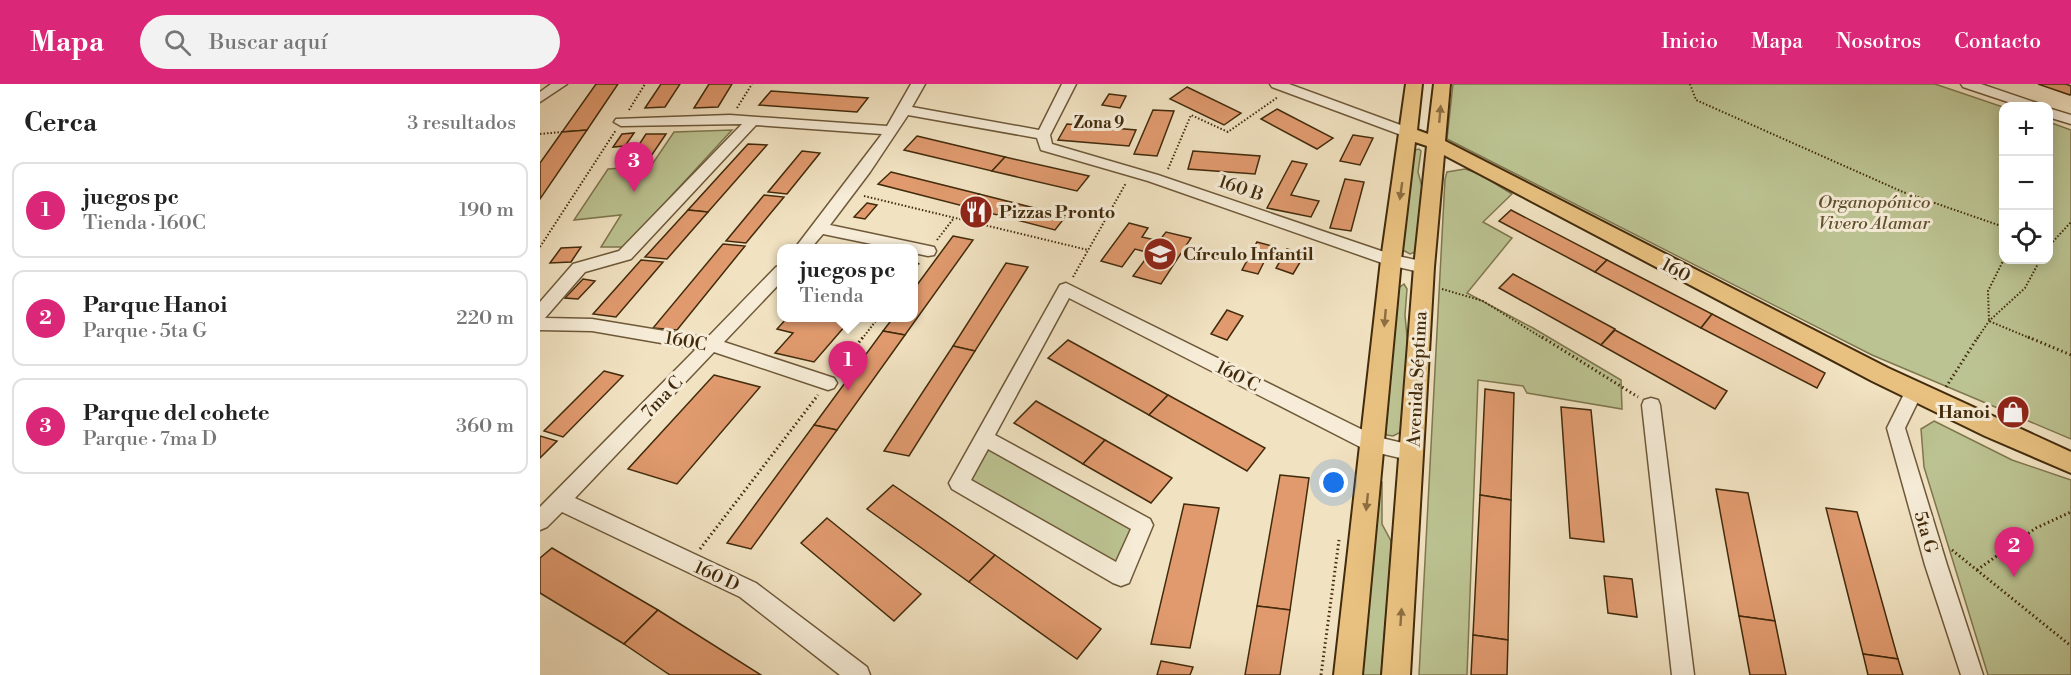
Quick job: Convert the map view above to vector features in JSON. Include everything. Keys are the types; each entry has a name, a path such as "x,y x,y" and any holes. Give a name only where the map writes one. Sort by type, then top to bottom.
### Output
{"main road":[{"name":"Avenida Séptima","path":"1348,675 1390,260 1414,84"},
{"name":"Avenida Séptima","path":"1396,675 1413,453 1423,276 1442,84"},
{"name":"160","path":"1409,133 1437,144 1709,287 1939,404 2071,463"}],"street":[{"path":"540,98 560,84"},
{"path":"807,244 905,110 918,84"},
{"path":"1045,141 1069,84"},
{"path":"1968,84 2020,102"},
{"name":"160","path":"1283,86 1409,133"},
{"name":"160 B","path":"905,110 1045,141 1390,260 1423,276"},
{"path":"2053,113 2071,120"},
{"path":"621,122 730,119 891,130"},
{"path":"540,313 579,268 625,255 752,121"},
{"path":"820,228 892,244"},
{"path":"918,250 928,252"},
{"name":"7ma C","path":"540,521 777,276"},
{"path":"984,438 1143,525 1121,576 959,483 1066,289"},
{"name":"160 C","path":"1066,289 1373,444 1413,453"},
{"name":"160C","path":"540,324 592,325 712,345 828,383"},
{"name":"5ta G","path":"1914,391 1896,428 1936,565 1972,675"},
{"path":"1651,405 1683,675"},
{"name":"160 D","path":"560,501 748,590 859,675"}],"path":[{"path":"540,247 645,84"},
{"path":"730,119 752,84"},
{"path":"1690,84 1696,100 1903,192 1999,225"},
{"path":"1163,182 1191,115 1228,132 1283,86"},
{"path":"540,134 562,132"},
{"path":"1066,289 1132,171"},
{"path":"847,192 1088,250"},
{"path":"2053,242 2071,222"},
{"path":"1989,321 1988,291 2002,264"},
{"path":"1939,404 1947,384 1989,321 2025,288 2038,264"},
{"path":"1423,276 1483,301 1651,405"},
{"path":"1989,321 2071,354"},
{"path":"689,563 875,322"},
{"path":"1977,570 2037,528 2071,512"},
{"path":"1951,549 2071,646"}],"green space":[{"name":"Organopónico Vivero Alamar","path":"1453,84 1935,84 1999,106 1999,264 2053,264 2053,123 2071,130 2071,439 1872,355 1447,139"},
{"path":"732,130 624,247 601,247 621,215 574,220 608,169 651,166 674,132"},
{"path":"1415,150 1421,151 1418,172 1424,194 1418,251 1410,254 1401,249"},
{"path":"1465,169 1480,174 1512,194 1483,222 1512,238 1467,293 1533,328 1621,380 1622,409 1527,393 1523,386 1478,380 1467,675 1419,675 1445,179 1447,172"},
{"path":"1404,284 1407,289 1405,315 1408,348 1403,431 1393,436 1387,435 1383,430 1397,289"},
{"path":"1934,421 2012,460 2071,480 2071,675 1988,675 1924,467 1921,429"},
{"path":"984,438 1143,525 1121,576 959,483"},
{"path":"1380,480 1382,482 1382,524 1391,541 1381,675 1360,675"}],"building":[{"path":"596,84 618,84 587,130 562,132"},
{"path":"661,84 680,84 665,107 645,108"},
{"path":"709,84 732,84 718,107 694,108"},
{"path":"2038,84 2066,84 2071,86 2071,93 2070,95"},
{"path":"1187,87 1241,113 1224,125 1170,99"},
{"path":"771,91 868,98 857,112 759,105"},
{"path":"1109,94 1126,96 1120,108 1102,105"},
{"path":"1277,109 1333,138 1317,149 1261,119"},
{"path":"1153,110 1174,111 1157,156 1134,154"},
{"path":"1067,124 1136,130 1129,146 1058,140"},
{"path":"587,130 540,199 540,163 562,132"},
{"path":"634,133 625,146 613,147 622,134"},
{"path":"646,134 666,134 647,162 627,163"},
{"path":"1353,135 1373,138 1360,165 1340,161"},
{"path":"917,136 1005,157 992,171 904,150"},
{"path":"748,144 767,145 708,212 688,210"},
{"path":"802,151 820,153 787,194 768,192"},
{"path":"1193,151 1260,156 1255,174 1188,169"},
{"path":"1005,157 1089,176 1077,191 992,171"},
{"path":"1292,161 1307,164 1291,195 1319,201 1311,217 1267,208"},
{"path":"891,172 979,194 967,207 878,184"},
{"path":"1345,179 1364,182 1351,231 1330,228"},
{"path":"979,194 1066,216 1055,230 967,207"},
{"path":"764,195 784,197 746,243 726,241"},
{"path":"867,203 877,205 865,219 854,217"},
{"path":"688,210 708,212 667,259 645,257"},
{"path":"1511,210 1607,260 1595,272 1499,221"},
{"path":"1129,223 1148,228 1142,237 1159,241 1166,232 1191,238 1161,284 1133,276 1150,253 1135,249 1122,267 1101,261"},
{"path":"953,236 973,240 918,317 918,284"},
{"path":"1257,242 1272,246 1258,274 1242,270"},
{"path":"723,244 745,246 677,330 653,328"},
{"path":"581,247 571,262 550,263 561,248"},
{"path":"1287,249 1305,254 1293,274 1276,268"},
{"path":"641,260 663,262 616,317 593,314"},
{"path":"1607,260 1712,314 1701,328 1595,272"},
{"path":"1006,263 1028,267 975,351 953,346"},
{"path":"1513,274 1615,329 1601,345 1499,288"},
{"path":"583,279 595,281 578,299 565,298"},
{"path":"1227,310 1243,316 1227,340 1211,334"},
{"path":"1712,314 1825,373 1817,388 1701,328"},
{"path":"783,322 849,322 814,362 775,353 793,333 777,329"},
{"path":"890,322 914,322 905,335 883,331"},
{"path":"1615,330 1727,391 1715,409 1601,345"},
{"path":"883,331 905,335 837,430 814,425"},
{"path":"1068,340 1168,395 1149,415 1048,358"},
{"path":"953,346 975,351 909,456 884,451"},
{"path":"604,371 623,376 563,437 544,431"},
{"path":"714,375 760,387 677,484 628,469"},
{"path":"1485,389 1514,393 1511,500 1480,495"},
{"path":"1168,395 1265,448 1247,471 1149,415"},
{"path":"1036,401 1105,440 1083,464 1014,423"},
{"path":"1561,407 1591,410 1604,542 1570,538"},
{"path":"814,425 837,430 751,549 727,543"},
{"path":"540,436 557,441 540,458"},
{"path":"1105,440 1172,478 1151,503 1083,464"},
{"path":"1280,475 1309,478 1290,610 1257,606"},
{"path":"893,485 995,555 969,582 867,509"},
{"path":"1716,489 1748,493 1775,621 1739,616"},
{"path":"1480,495 1511,500 1508,640 1473,635"},
{"path":"1184,504 1219,508 1190,648 1151,644"},
{"path":"1826,508 1857,512 1898,659 1863,654"},
{"path":"827,518 921,594 894,621 801,543"},
{"path":"552,548 658,610 624,644 540,593 540,558"},
{"path":"995,555 1101,629 1077,659 969,582"},
{"path":"1604,576 1632,579 1637,617 1608,613"},
{"path":"1257,606 1290,610 1280,675 1245,675"},
{"path":"658,610 761,675 670,675 624,644"},
{"path":"1739,616 1775,621 1786,675 1750,675"},
{"path":"1473,635 1508,640 1507,675 1471,675"},
{"path":"1863,654 1898,659 1903,675 1868,675"},
{"path":"1161,661 1193,667 1190,675 1157,675"}],"place":[{"name":"Parque del cohete","path":"634,192"},
{"name":"Pizzas Pronto","path":"976,212"},
{"name":"Círculo Infantil","path":"1160,254"},
{"name":"juegos pc","path":"848,391"},
{"name":"Hanoi","path":"2013,412"},
{"name":"Parque Hanoi","path":"2014,577"}],"district":[{"name":"Zona 9","path":"1099,122"}]}
